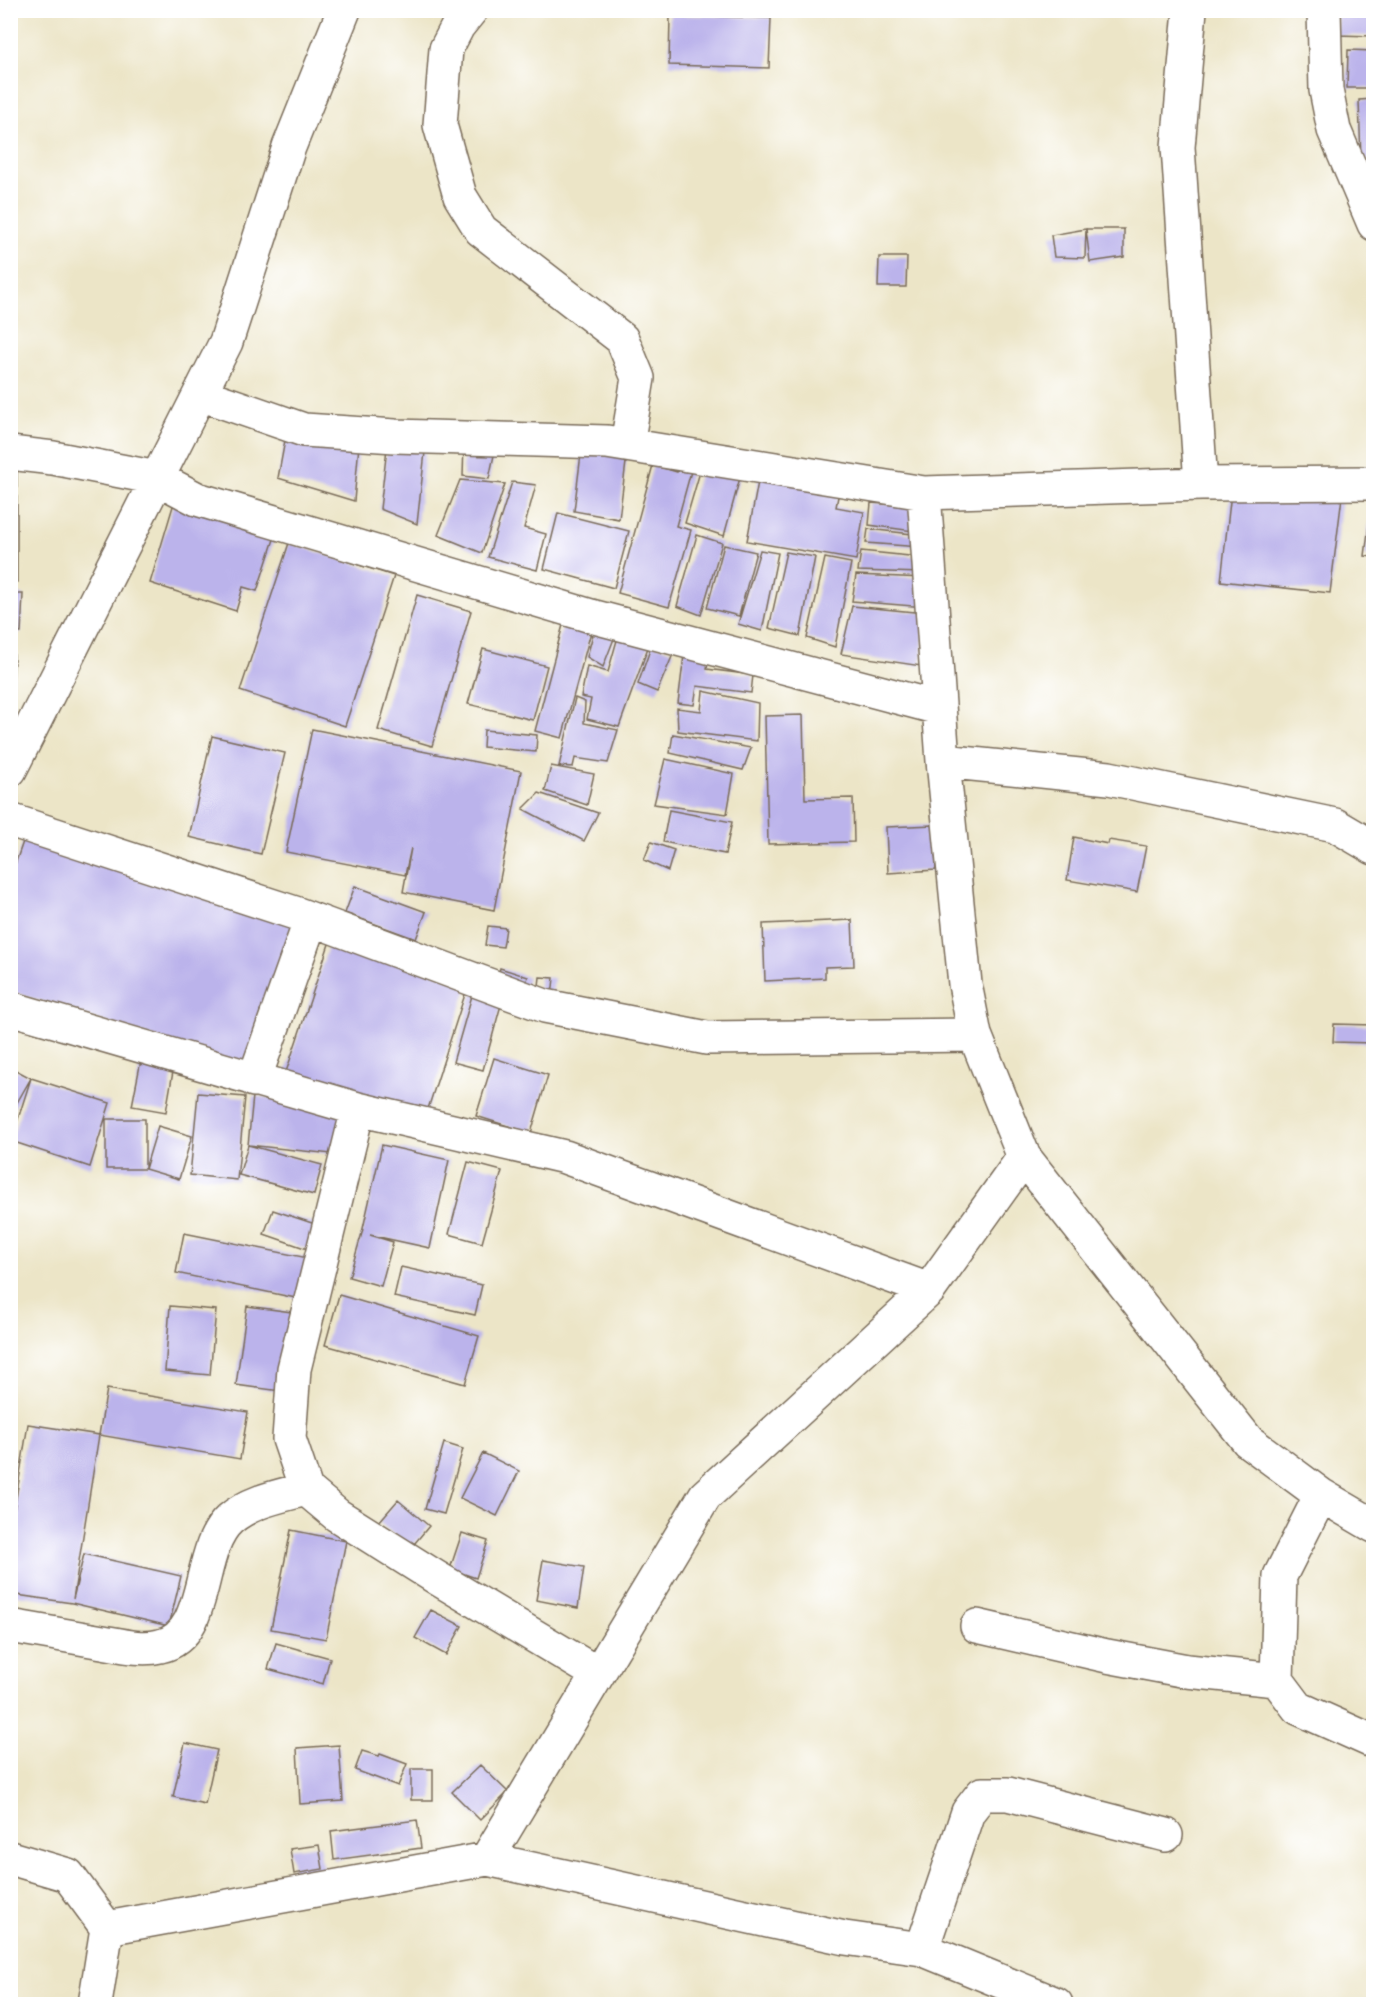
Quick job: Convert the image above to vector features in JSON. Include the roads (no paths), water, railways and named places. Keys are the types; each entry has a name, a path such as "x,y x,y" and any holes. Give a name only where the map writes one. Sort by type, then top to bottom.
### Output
{"street":[{"path":"10,770 226,342 289,147 344,10"},
{"path":"471,10 446,49 440,125 460,196 481,230 622,339 638,378 627,446"},
{"path":"1190,10 1179,147 1202,484"},
{"path":"1324,10 1326,90 1334,130 1374,224"},
{"path":"200,394 304,430 395,436 607,442 924,494 1202,484 1374,483"},
{"path":"10,453 53,458 157,478 197,499 591,616 939,708"},
{"path":"924,494 943,761 965,984 975,1035 1024,1156 1248,1441 1321,1495 1374,1526"},
{"path":"943,761 1120,780 1335,825 1374,849"},
{"path":"10,820 311,919 545,1006 706,1038 975,1035"},
{"path":"254,1080 311,919"},
{"path":"10,1008 254,1080 358,1108 565,1156 929,1290"},
{"path":"358,1108 294,1369 289,1439 306,1489 337,1515 598,1674"},
{"path":"487,1858 705,1496 929,1290 1024,1156"},
{"path":"10,1626 134,1647 160,1646 180,1638 191,1622 217,1536 229,1520 254,1504 306,1489"},
{"path":"1321,1495 1280,1576 1277,1680 1298,1708 1374,1742"},
{"path":"978,1626 1107,1656 1187,1671 1277,1680"},
{"path":"922,1949 968,1812 982,1794 1008,1794 1167,1835"},
{"path":"10,1858 68,1875 107,1928 95,2004"},
{"path":"107,1928 487,1858 845,1938 922,1949 1056,2004"}]}
